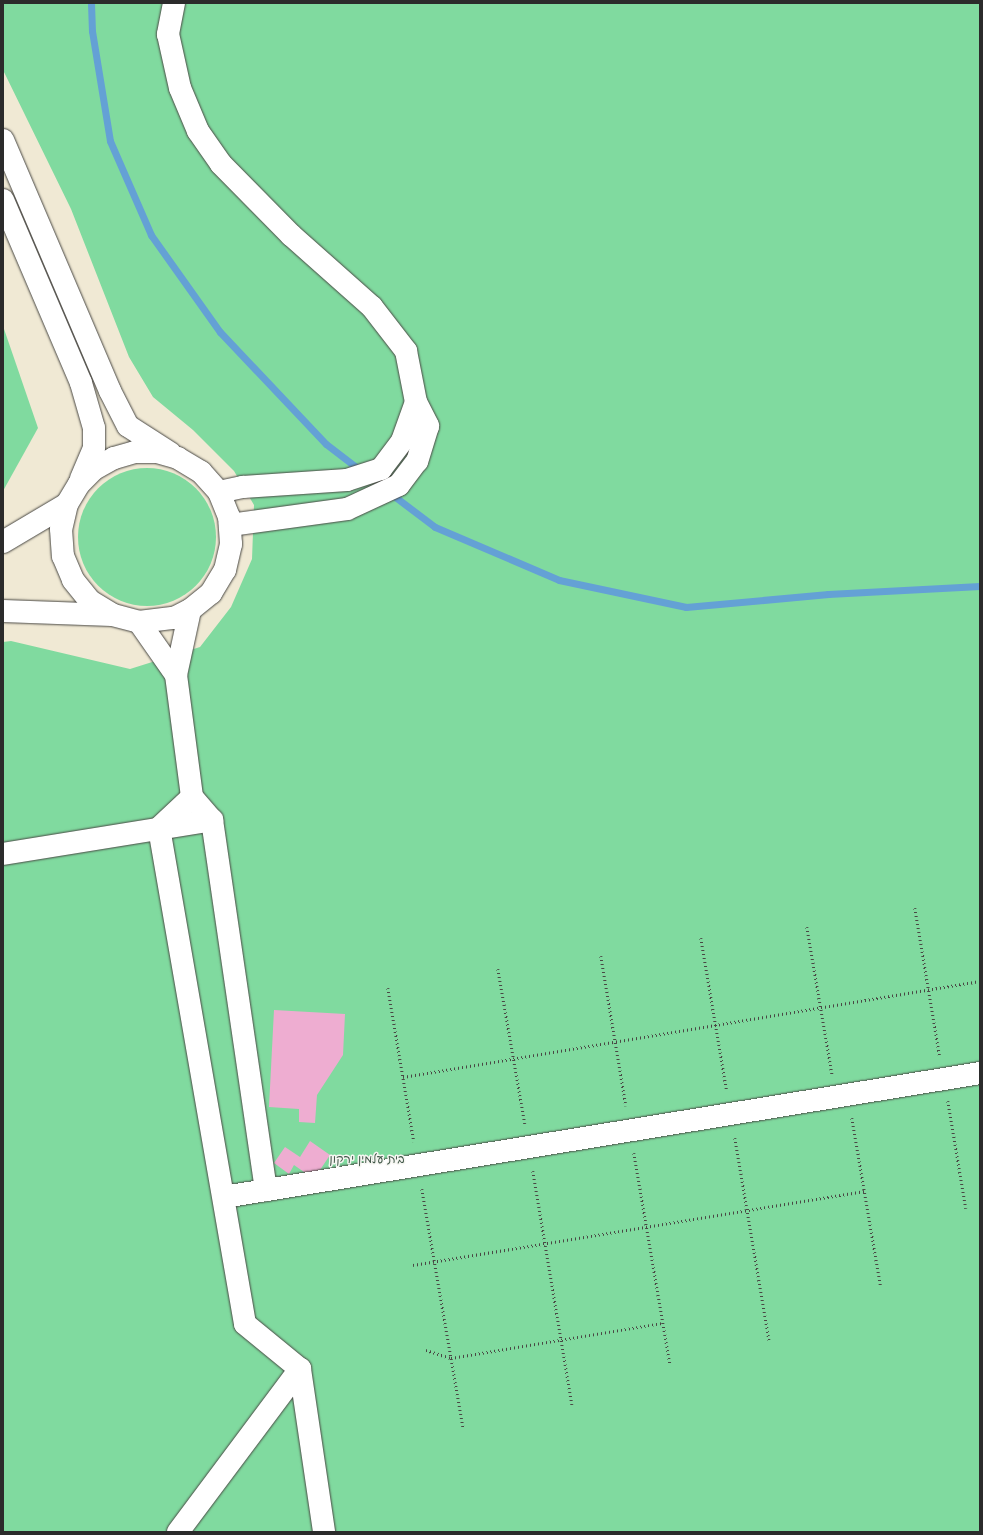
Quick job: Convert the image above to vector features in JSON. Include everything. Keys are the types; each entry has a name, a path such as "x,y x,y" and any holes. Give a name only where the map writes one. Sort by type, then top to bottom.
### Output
{"street":[{"path":"174,3 168,34 180,88 198,131 222,164 291,235 372,307 406,351 416,402 428,426 417,461 399,485 347,510 230,525"},
{"path":"3,140 110,391 128,426 201,472 219,492 230,525 231,544 225,570 211,593 190,610 174,618 139,622 113,615 3,611"},
{"path":"3,200 81,383 94,428 94,448 79,484 67,504 61,529 63,556 70,574 90,601 113,615"},
{"path":"219,492 244,487 347,480 381,469 402,442 416,402"},
{"path":"79,484 101,465 114,458 135,452 157,452 178,458"},
{"path":"3,542 67,504"},
{"path":"190,610 176,675 192,797 212,820 266,1190"},
{"path":"139,622 176,675"},
{"path":"159,828 192,797"},
{"path":"3,854 212,820"},
{"path":"159,828 245,1324 300,1369 324,1532"},
{"path":"224,1197 980,1073"},
{"path":"178,1532 300,1369"}],"path":[{"path":"807,927 821,1008 865,1191 881,1287"},
{"path":"601,956 670,1363"},
{"path":"498,969 572,1405"},
{"path":"403,1077 980,981"},
{"path":"388,988 463,1427"},
{"path":"413,1265 865,1191"},
{"path":"426,1350 451,1358 663,1323"}],"green space":[{"name":"בית עלמין ירקון","path":"3,3 980,3 980,1532 3,1532 3,642 11,641 130,669 200,647 231,607 252,559 254,505 234,471 193,430 153,397 129,357 71,209 3,70"},
{"path":"3,326 38,428 3,491"},
{"path":"154,468 174,473 186,479 201,493 211,510 215,523 215,551 211,564 205,576 191,591 174,601 161,605 140,606 120,601 108,595 93,581 83,564 79,551 78,530 83,510 89,498 103,483 120,473 133,469"}],"building":[{"path":"274,1010 345,1014 343,1055 317,1095 315,1123 299,1122 299,1109 269,1107"},
{"path":"310,1141 330,1155 314,1179 294,1165 289,1174 274,1163 285,1147 300,1157"}],"waterway":[{"path":"91,3 92,31 110,141 151,235 220,332 326,444 361,471"},
{"path":"390,493 435,527 559,580 686,607 828,594 980,586"}]}
